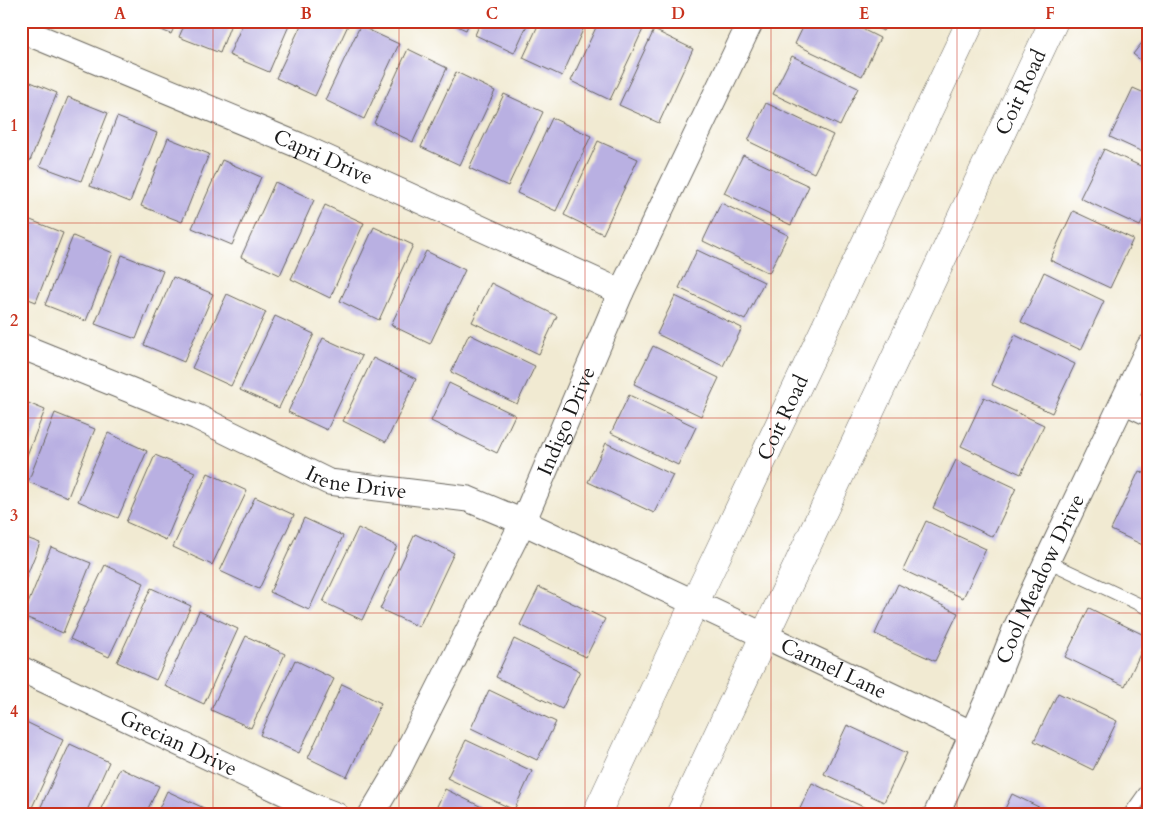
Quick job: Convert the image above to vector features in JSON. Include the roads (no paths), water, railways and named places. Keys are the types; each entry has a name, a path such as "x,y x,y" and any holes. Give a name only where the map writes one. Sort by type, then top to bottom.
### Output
{"main road":[{"name":"Coit Road","path":"596,815 971,21"},
{"name":"Coit Road","path":"680,815 1054,21"}],"street":[{"name":"Indigo Drive","path":"371,815 399,768 523,522 621,292 751,21"},
{"name":"Capri Drive","path":"21,30 298,145 621,292"},
{"name":"Irene Drive","path":"21,346 197,417 328,482 468,499 523,522 695,602"},
{"name":"Cool Meadow Drive","path":"936,815 973,734 1015,630 1149,348"},
{"path":"1124,401 1149,413"},
{"name":"Carmel Lane","path":"695,602 973,734"},
{"name":"Grecian Drive","path":"21,669 336,815"}],"lane":[{"path":"1047,561 1149,609"},
{"path":"1129,815 1149,787"}]}
